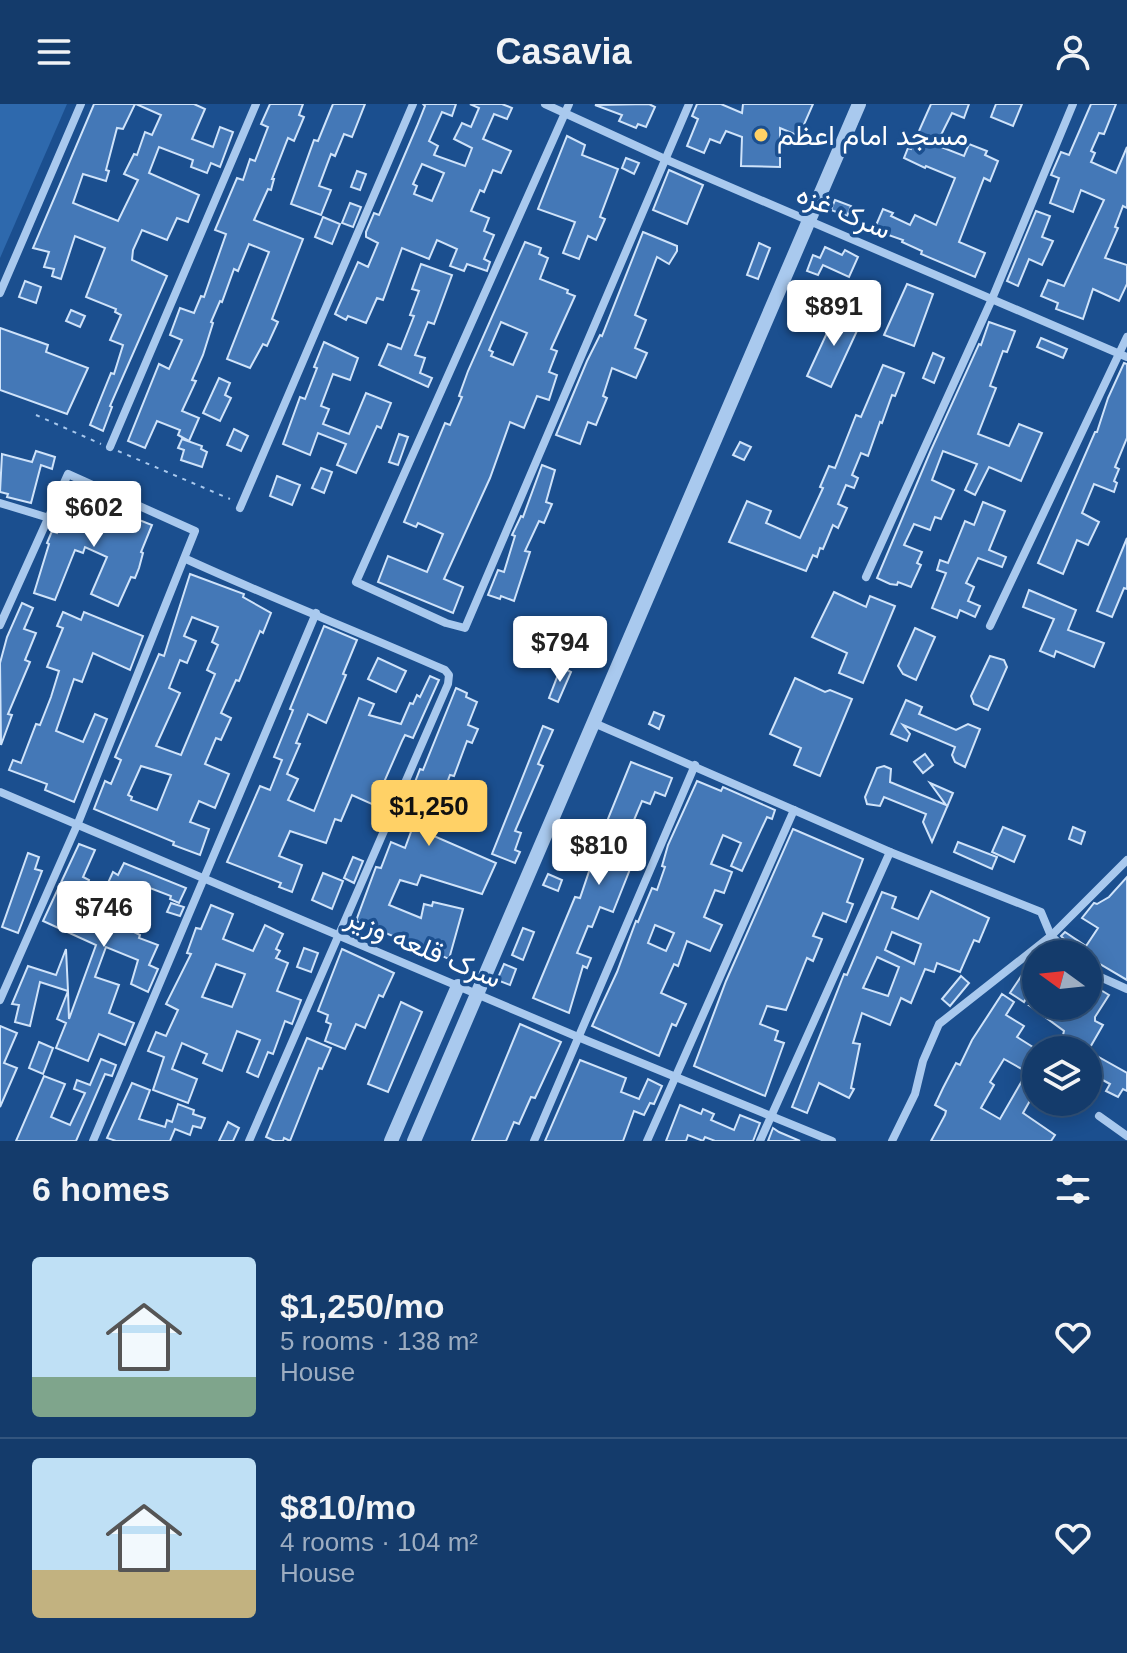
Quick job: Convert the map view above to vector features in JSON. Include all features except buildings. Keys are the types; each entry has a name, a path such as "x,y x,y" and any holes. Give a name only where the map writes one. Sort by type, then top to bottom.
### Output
{"street":[{"path":"0,293 81,104"},
{"path":"110,447 256,104"},
{"path":"241,506 413,104"},
{"name":"سرک غزه","path":"545,104 567,108 667,160 1123,356"},
{"path":"567,108 356,582 446,623 465,628 689,104"},
{"path":"414,1141 859,104"},
{"path":"866,577 992,299 1073,104"},
{"path":"990,626 1123,356 1127,337"},
{"path":"0,625 68,474 195,531 78,823 0,1000"},
{"path":"0,503 49,518"},
{"path":"186,559 249,588 316,613 445,670 449,675 448,684 249,1141"},
{"path":"93,1141 316,613"},
{"path":"594,723 890,852 1041,912 1056,940"},
{"path":"534,1141 695,765"},
{"name":"سرک قلعه وزیر","path":"0,792 832,1141"},
{"path":"647,1141 794,810"},
{"path":"760,1141 890,852"},
{"path":"892,1141 915,1094 923,1061 939,1024 1051,936 1127,860"},
{"path":"1102,978 1127,989"},
{"path":"391,1141 458,986"},
{"path":"1099,1116 1127,1136"}],"path":[{"path":"36,415 241,506"}],"shaded area":[{"path":"0,104 67,104 0,258"}],"place":[{"name":"مسجد امام اعظم","path":"761,135"}]}
